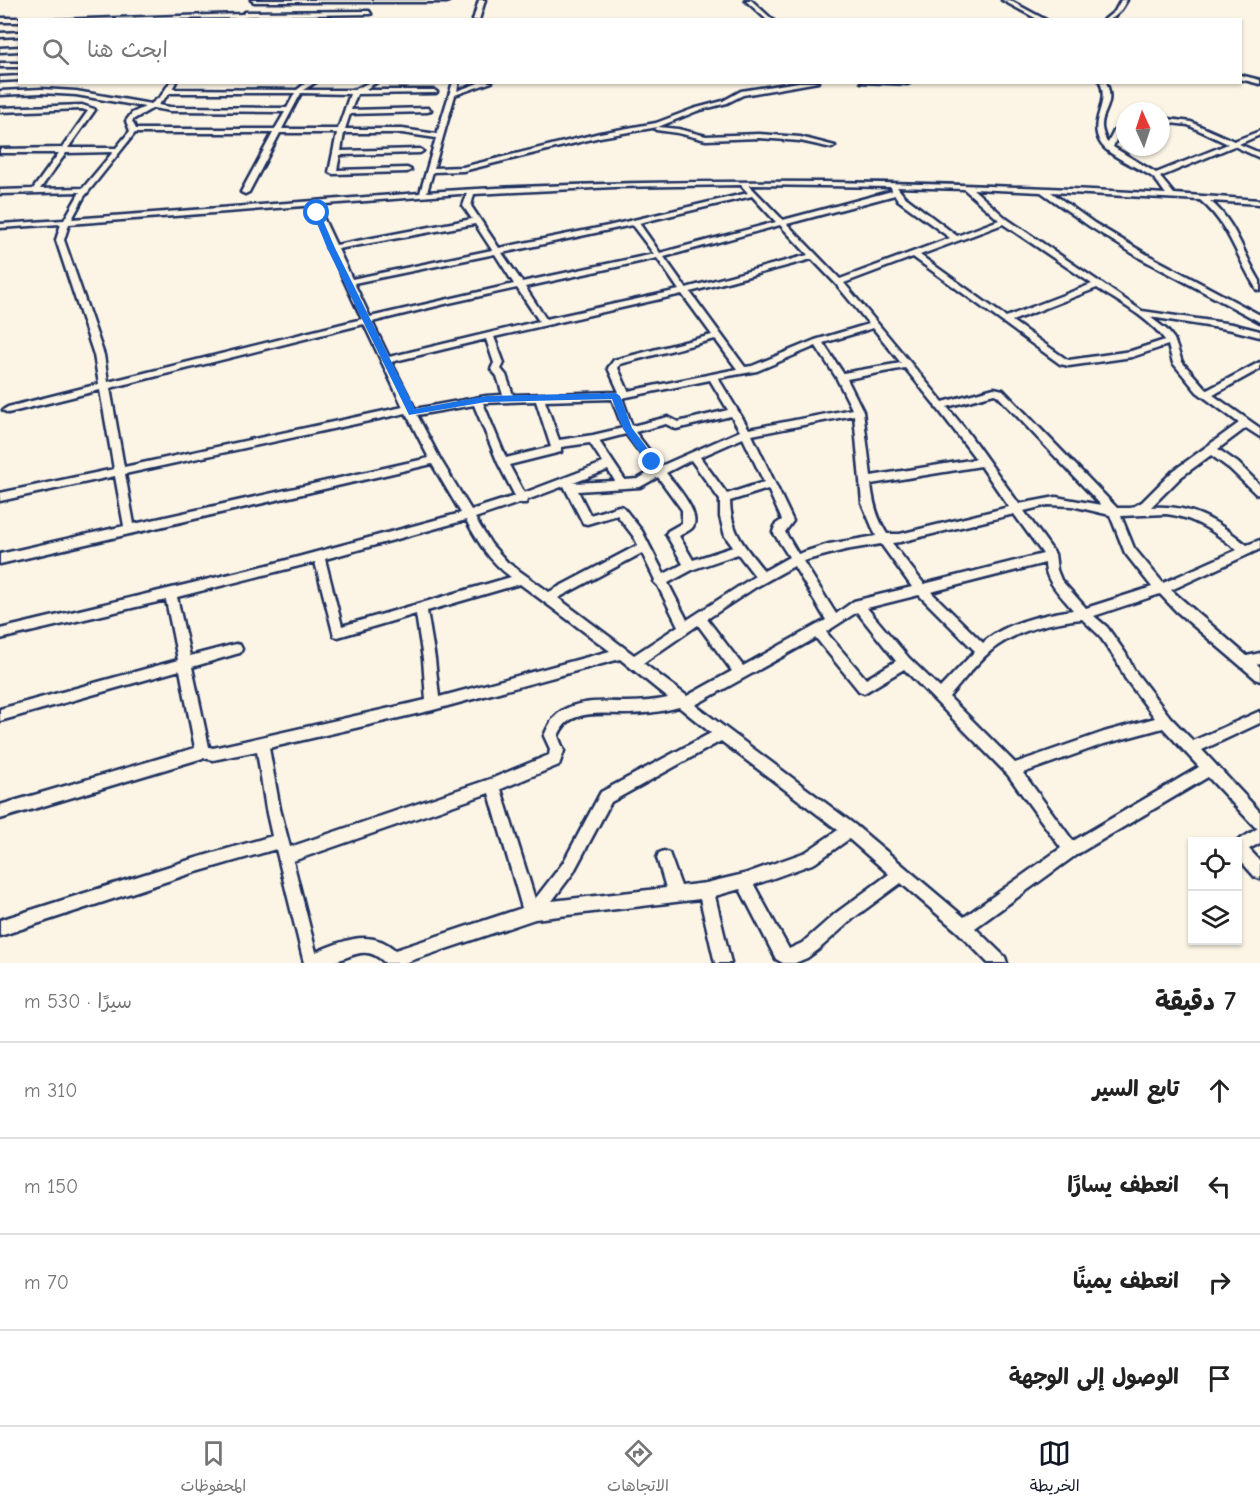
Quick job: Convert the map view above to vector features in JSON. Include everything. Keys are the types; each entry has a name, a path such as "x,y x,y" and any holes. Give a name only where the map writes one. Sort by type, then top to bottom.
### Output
{"street":[{"path":"244,16 254,0 447,0"},
{"path":"365,18 377,0"},
{"path":"477,18 482,0"},
{"path":"748,0 769,18"},
{"path":"1005,0 1040,18"},
{"path":"1109,18 1117,12 1124,0"},
{"path":"146,18 369,13"},
{"path":"0,20 18,20"},
{"path":"0,35 18,34"},
{"path":"0,50 18,49"},
{"path":"0,65 18,65"},
{"path":"0,79 18,78"},
{"path":"1242,78 1260,82"},
{"path":"0,110 28,84"},
{"path":"133,132 129,121 131,116 151,107 170,92 172,84"},
{"path":"245,192 278,132 287,110 300,89 309,84"},
{"path":"372,84 355,92 341,131 333,172 407,170"},
{"path":"423,194 456,84"},
{"path":"453,94 483,84"},
{"path":"430,170 463,169 600,135 669,122 695,110 725,102 741,93 802,84"},
{"path":"1104,84 1108,93 1107,103 1098,125 1103,142 1109,148 1156,176 1171,196"},
{"path":"170,92 434,92"},
{"path":"0,93 76,93 151,107 230,111 287,110"},
{"path":"0,110 91,108 91,113 35,191"},
{"path":"348,112 428,110"},
{"path":"1170,121 1189,123 1260,156"},
{"path":"631,130 670,129 706,138 744,135 796,138 832,146"},
{"path":"133,132 402,131 440,136"},
{"path":"130,530 99,355 60,240 66,222 85,190 133,132"},
{"path":"1109,148 1116,132"},
{"path":"1156,176 1260,133"},
{"path":"0,151 119,150"},
{"path":"337,153 420,151"},
{"path":"743,183 839,282 875,325 983,462 1016,508 1050,558 1051,570 1057,583 1084,614 1103,631 1122,658 1129,674 1165,721 1260,822"},
{"path":"891,184 896,192 956,239"},
{"path":"0,226 423,194 616,185 891,184 1042,189 1260,202"},
{"path":"965,186 1004,221 1099,284 1164,332 1171,341 1174,354 1184,372 1205,395 1260,433"},
{"path":"1042,189 1100,231 1181,278 1235,303 1260,320"},
{"path":"0,192 85,190"},
{"path":"471,191 466,206 544,322"},
{"path":"8,410 367,320 657,256 896,192"},
{"path":"349,282 634,222 753,194"},
{"path":"1201,198 1217,209 1227,223 1260,288"},
{"path":"325,201 318,208 317,213 331,248 435,460 487,547 520,579 634,662 722,734 850,830 963,927 999,963"},
{"path":"331,248 476,221"},
{"path":"839,282 1004,221"},
{"path":"634,222 742,371"},
{"path":"914,254 1058,360 1069,363 1132,354 1171,341"},
{"path":"385,361 684,291 813,256"},
{"path":"1005,320 1099,284"},
{"path":"1140,313 1232,327 1260,334"},
{"path":"0,497 411,411 477,400 620,395 713,377 784,358 818,342 875,325"},
{"path":"489,335 499,363 496,369 501,375 509,398"},
{"path":"690,567 672,534 688,525 688,512 628,429 613,368 617,362 717,336"},
{"path":"818,342 841,377 858,411 866,481 865,502 884,538 920,590 983,651"},
{"path":"841,377 905,365"},
{"path":"1205,395 1260,365"},
{"path":"713,377 746,433 788,521 780,527 779,532 834,622"},
{"path":"939,406 999,392 1113,511 1129,550 1161,589 1260,675"},
{"path":"503,463 556,450 557,444 539,397"},
{"path":"477,400 503,463 522,500"},
{"path":"568,484 640,483 693,455 746,433 858,411"},
{"path":"557,444 670,420 675,426 733,412"},
{"path":"1134,512 1146,505 1177,474 1245,424"},
{"path":"593,438 622,485"},
{"path":"1210,449 1234,466 1260,491"},
{"path":"693,455 725,499 727,526 739,549 763,578"},
{"path":"0,559 435,460"},
{"path":"866,481 983,462"},
{"path":"0,634 171,595 470,516 568,484 609,465"},
{"path":"568,484 586,519 590,520 619,510 637,532 685,628"},
{"path":"725,499 771,484"},
{"path":"634,662 763,578 795,560 884,538 900,538 1016,508 1064,501 1113,511 1166,510 1190,514 1206,522 1246,551"},
{"path":"940,697 989,643 1013,632 1071,615 1084,614 1161,589 1260,544"},
{"path":"548,598 643,547"},
{"path":"660,582 690,567 739,549"},
{"path":"319,557 338,632 421,610 520,579"},
{"path":"286,856 493,785 554,760 558,756 559,749 551,736 552,732 559,722 574,711 588,707 635,708 684,702 819,632 858,605 1050,558"},
{"path":"171,595 203,752"},
{"path":"858,605 905,662 1013,770 1071,850"},
{"path":"421,610 434,704"},
{"path":"700,618 741,673"},
{"path":"819,632 864,687 905,662"},
{"path":"0,716 236,649"},
{"path":"0,812 203,752 213,754 434,704 622,653"},
{"path":"1246,662 1260,658"},
{"path":"1192,748 1260,717"},
{"path":"1013,770 1104,738 1165,721"},
{"path":"533,911 568,868 606,797 722,734"},
{"path":"262,743 280,841 286,856 310,962 346,948 364,945 378,947 393,961 533,911 706,891 744,881 810,858 850,830"},
{"path":"963,927 1071,850 1210,768"},
{"path":"493,785 533,911"},
{"path":"1260,835 1241,846 1243,853 1260,872"},
{"path":"0,928 186,868 280,841"},
{"path":"664,858 676,895"},
{"path":"744,881 782,952 788,957 800,954 834,925 902,874"},
{"path":"706,891 723,963"}],"route":[{"path":"317,213 331,248 412,413 486,399 616,396 628,429 652,462"}]}
